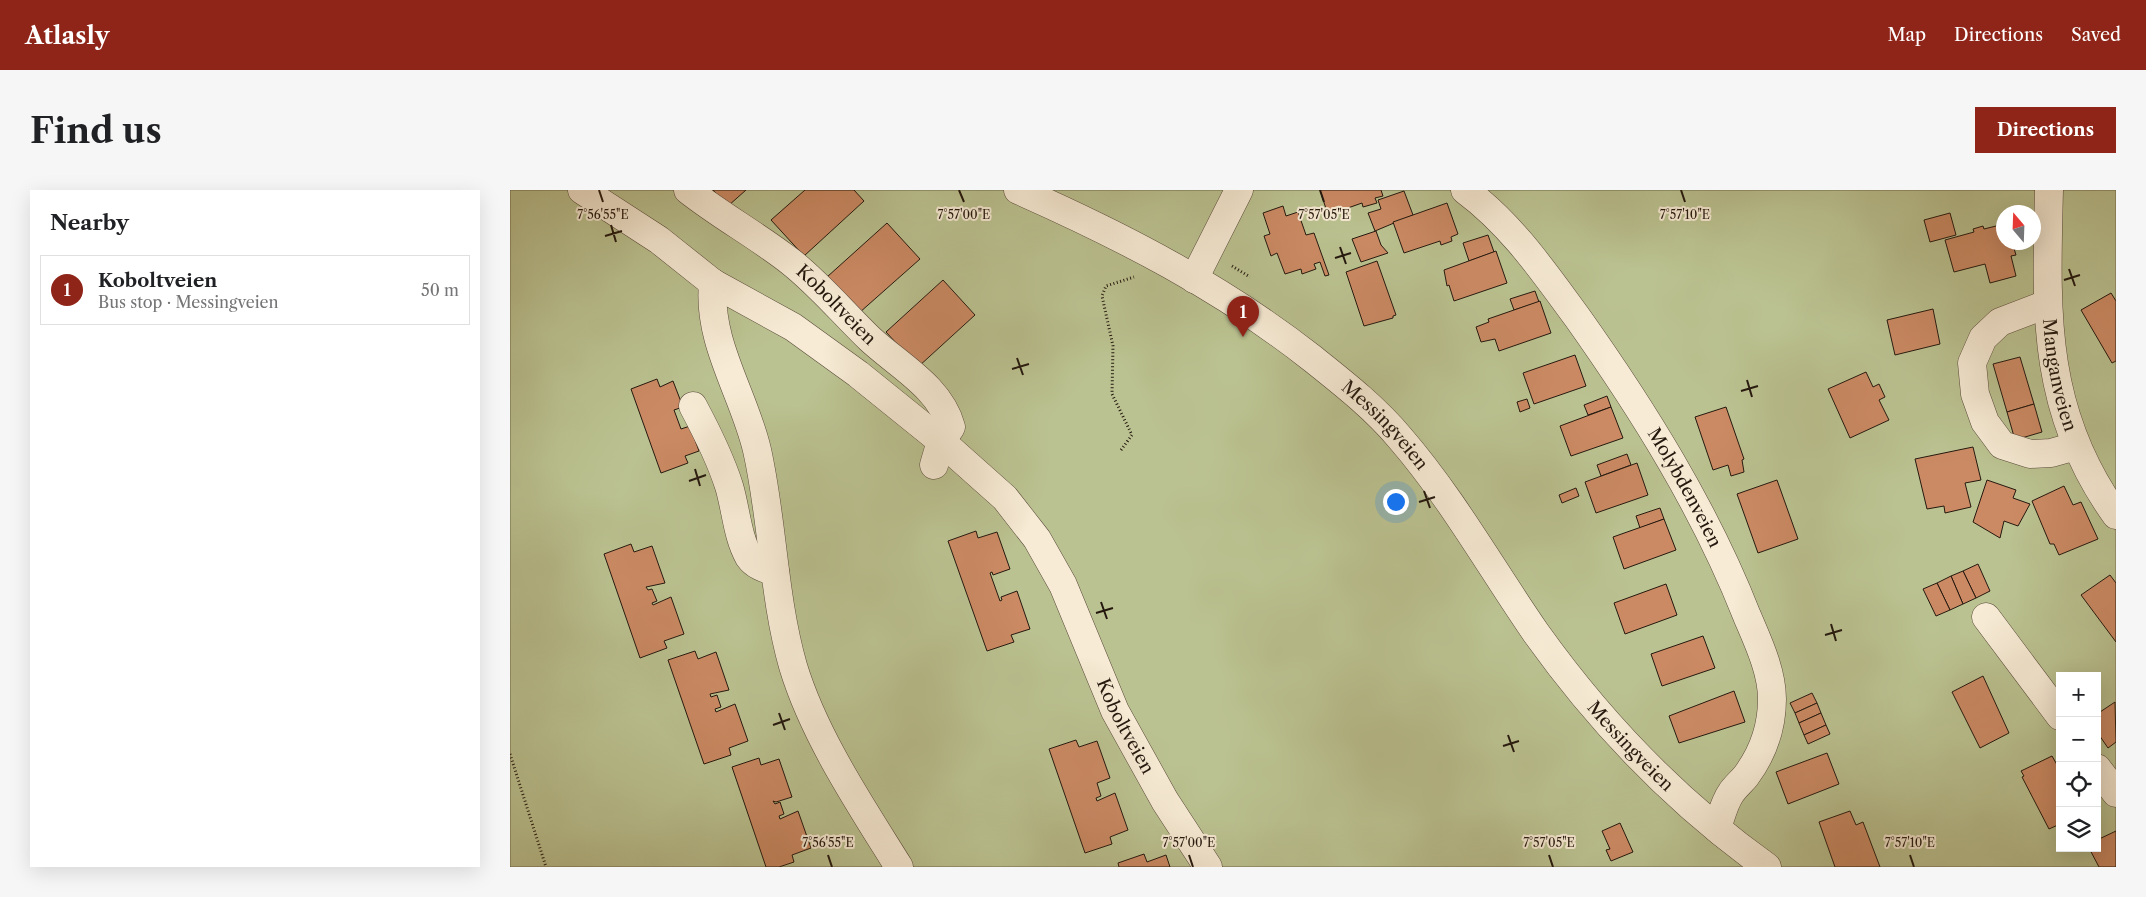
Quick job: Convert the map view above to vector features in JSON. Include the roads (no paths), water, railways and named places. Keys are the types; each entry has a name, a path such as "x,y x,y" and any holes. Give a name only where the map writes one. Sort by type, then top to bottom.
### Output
{"street":[{"name":"Koboltveien","path":"582,190 659,240 713,283 793,327 948,438 1005,498 1037,539 1078,619 1115,711 1156,786 1208,867"},
{"name":"Koboltveien","path":"688,190 718,214 790,261 818,285 871,340 932,392 947,413 948,438"},
{"name":"Messingveien","path":"1018,190 1153,254 1287,338 1347,385 1400,438 1444,495 1537,633 1621,741 1667,786 1716,828 1767,867"},
{"path":"1194,279 1239,190"},
{"name":"Molybdenveien","path":"1465,190 1505,223 1531,254 1620,378 1718,547 1756,637 1767,669 1770,688 1771,723 1763,749 1746,776 1730,794 1716,828"},
{"name":"Manganveien","path":"2049,190 2047,304 2052,361 2061,402 2076,446 2086,469 2116,515"},
{"path":"713,283 711,302 716,333 757,449 768,511 779,604 801,690 831,751 899,867"},
{"name":"Manganveien","path":"2047,304 2000,322 1983,338 1972,363 1976,394 1986,422 2002,445 2030,454 2051,452 2076,446"},
{"path":"693,406 712,442 729,486 741,535 750,558 761,568 775,572"},
{"path":"1986,618 2056,711"},
{"path":"2101,773 2116,793"}],"place":[{"name":"Koboltveien","path":"1243,337"}]}
